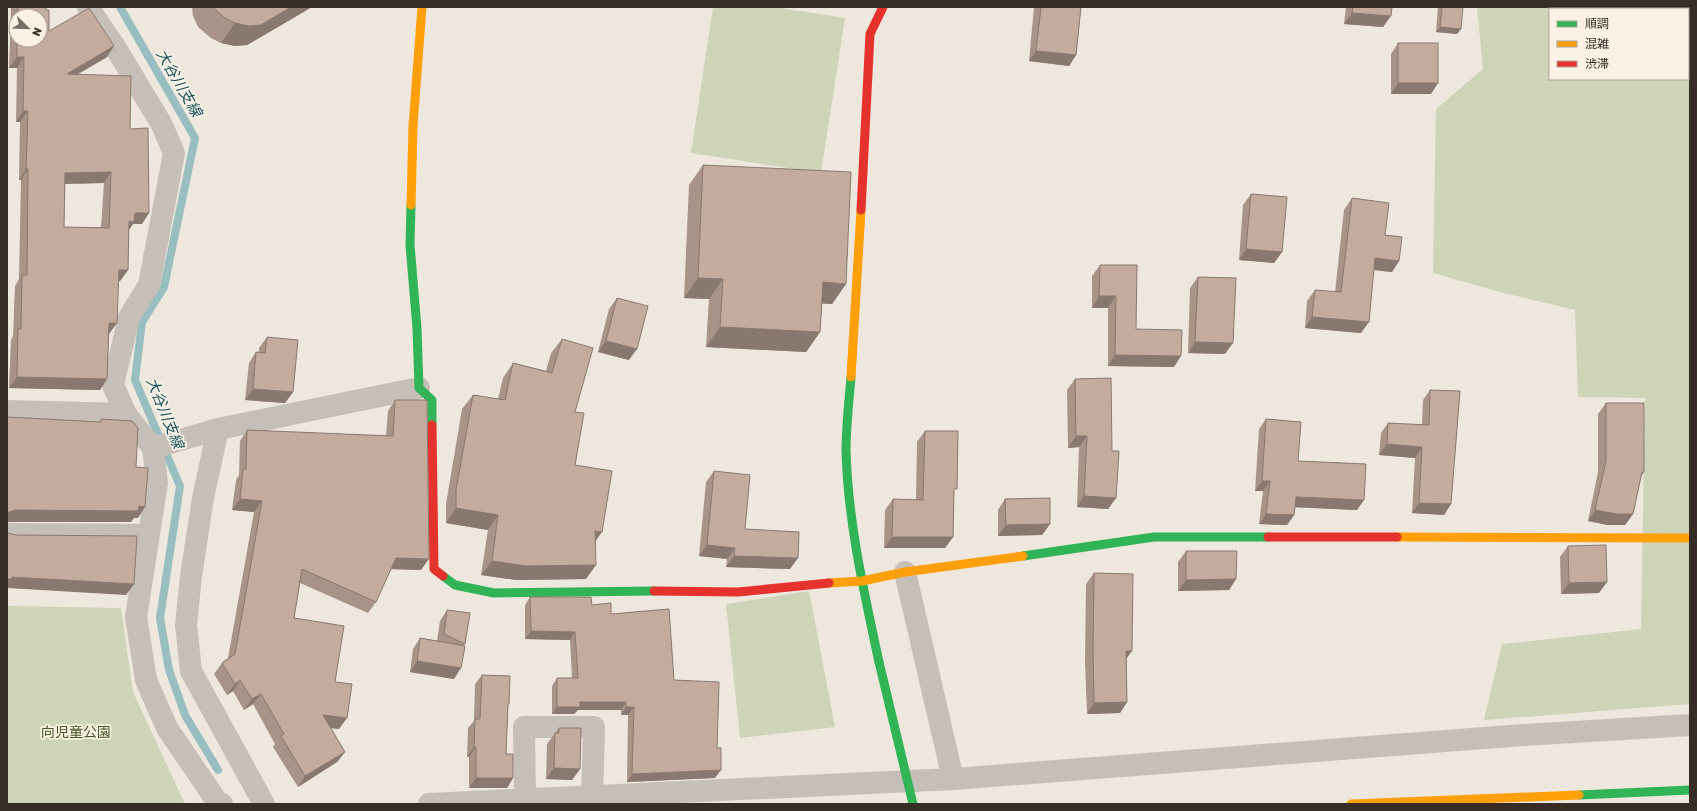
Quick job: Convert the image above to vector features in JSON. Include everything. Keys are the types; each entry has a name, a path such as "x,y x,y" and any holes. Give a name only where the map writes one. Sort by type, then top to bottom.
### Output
{"main road":[{"path":"422,7 414,126 410,245 417,328 419,388 432,400 434,569 455,585 494,593 675,590 738,592 805,584 862,581 905,572 1154,537 1690,538"},
{"path":"883,7 870,34 857,282 846,450 851,516 862,581 913,804"},
{"path":"1351,804 1690,790"}],"street":[{"path":"88,7 117,50 162,125 174,152 149,285 129,317 113,385 126,414 154,448 157,483 136,617 146,680 167,728 218,803 222,804"},
{"path":"154,448 218,428 419,388"},
{"path":"7,411 126,414"},
{"path":"218,428 203,498 191,576 186,625 191,671 264,804"},
{"path":"7,534 148,535"},
{"path":"905,572 953,779"},
{"path":"429,804 953,779 1523,735 1690,725"},
{"path":"525,800 524,727 594,727 592,797"}],"green space":[{"path":"713,7 774,7 845,18 821,173 691,153"},
{"path":"1477,7 1690,7 1690,704 1484,720 1502,644 1641,629 1645,398 1578,397 1575,310 1500,292 1433,273 1436,109 1483,69"},
{"path":"809,591 835,727 740,738 726,604"},
{"name":"向児童公園","path":"7,606 121,608 133,692 185,804 7,804"}],"building":[{"path":"18,7 46,8 18,8"},
{"path":"212,7 291,7 261,25 249,26 235,23 225,18"},
{"path":"1041,7 1081,7 1076,55 1036,51"},
{"path":"1353,7 1392,7 1391,16 1352,13"},
{"path":"1442,7 1463,7 1461,29 1440,27"},
{"path":"89,8 114,46 67,74 131,76 130,129 148,128 149,213 135,213 134,222 129,221 128,270 119,270 117,323 109,323 107,379 17,377 18,329 21,329 22,275 27,275 28,169 26,169 28,111 23,111 24,57 17,57 17,48 48,48 48,10 49,31","holes":["111,172 109,228 64,227 65,173"]},
{"path":"1398,43 1438,43 1438,83 1398,83"},
{"path":"703,165 851,172 846,284 823,282 820,332 720,327 723,279 698,278"},
{"path":"1251,194 1287,197 1282,252 1246,249"},
{"path":"1352,198 1389,203 1385,235 1402,237 1399,261 1375,258 1369,322 1312,317 1315,290 1341,292"},
{"path":"1100,265 1137,265 1136,329 1182,330 1181,356 1115,355 1116,296 1099,296"},
{"path":"1198,277 1236,278 1233,343 1195,342"},
{"path":"617,298 648,306 637,349 606,341"},
{"path":"267,337 298,340 293,392 253,389 256,352 265,353"},
{"path":"562,339 593,348 575,412 584,413 575,465 612,471 602,532 595,531 596,565 526,566 492,561 498,515 456,508 456,490 473,395 505,400 513,363 552,373"},
{"path":"1111,378 1112,451 1119,451 1116,498 1084,496 1087,436 1076,436 1075,379"},
{"path":"1430,390 1460,391 1451,504 1419,503 1422,447 1387,444 1388,423 1429,425"},
{"path":"395,400 427,400 429,559 396,558 376,602 302,569 294,618 344,626 335,682 352,684 347,718 323,715 345,752 305,776 281,736 284,734 261,694 252,699 240,680 235,684 222,663 235,654 262,501 240,499 243,469 246,469 247,430 393,436"},
{"path":"1606,403 1644,403 1644,472 1642,472 1633,514 1616,514 1595,510 1606,461"},
{"path":"7,417 101,422 101,419 132,421 138,428 136,467 148,468 145,507 139,506 138,511 15,510 7,514"},
{"path":"1266,419 1301,422 1298,461 1366,464 1364,500 1296,497 1294,515 1266,514 1270,481 1262,481"},
{"path":"925,431 958,431 957,489 954,489 953,537 892,537 893,499 923,500"},
{"path":"714,471 750,475 745,529 799,532 798,558 734,556 735,548 707,545"},
{"path":"1050,498 1050,524 1006,525 1005,499"},
{"path":"7,532 15,535 137,536 134,584 12,577 12,579 7,579"},
{"path":"1606,545 1607,582 1569,583 1568,546"},
{"path":"1186,551 1237,551 1236,579 1186,580"},
{"path":"1094,573 1133,574 1132,651 1126,651 1127,702 1094,703"},
{"path":"530,597 591,597 592,605 611,603 611,614 669,609 674,680 719,682 717,748 721,748 721,770 632,774 634,707 626,707 626,702 580,702 580,707 557,707 557,678 578,678 575,632 531,631"},
{"path":"447,610 470,613 465,644 444,634"},
{"path":"420,638 465,646 461,668 417,661"},
{"path":"482,675 510,676 506,754 513,754 513,778 476,778 476,747 474,747 475,719 480,719"},
{"path":"559,728 581,728 580,769 554,768 555,733 559,733"}],"waterway":[{"name":"大谷川支線","path":"120,7 195,138 164,287 142,322 135,380 180,486 160,618 169,670 185,715 218,770"}],"traffic: fast":[{"path":"411,205 410,245 417,328 419,388 432,400 432,425"},
{"path":"851,377 847,423 847,478 853,531 879,662"},
{"path":"1023,556 1154,537 1268,537"},
{"path":"443,576 455,585 494,593 654,591"},
{"path":"879,662 913,804"},
{"path":"1579,795 1690,790"}],"traffic: slow":[{"path":"411,205 413,126 422,7"},
{"path":"851,377 861,210"},
{"path":"1397,537 1690,538"},
{"path":"829,583 862,581 905,572 1023,556"},
{"path":"1351,804 1579,795"}],"traffic: jam":[{"path":"861,210 870,34 883,7"},
{"path":"432,425 434,569 443,576"},
{"path":"1268,537 1397,537"},
{"path":"654,591 738,592 829,583"}]}
